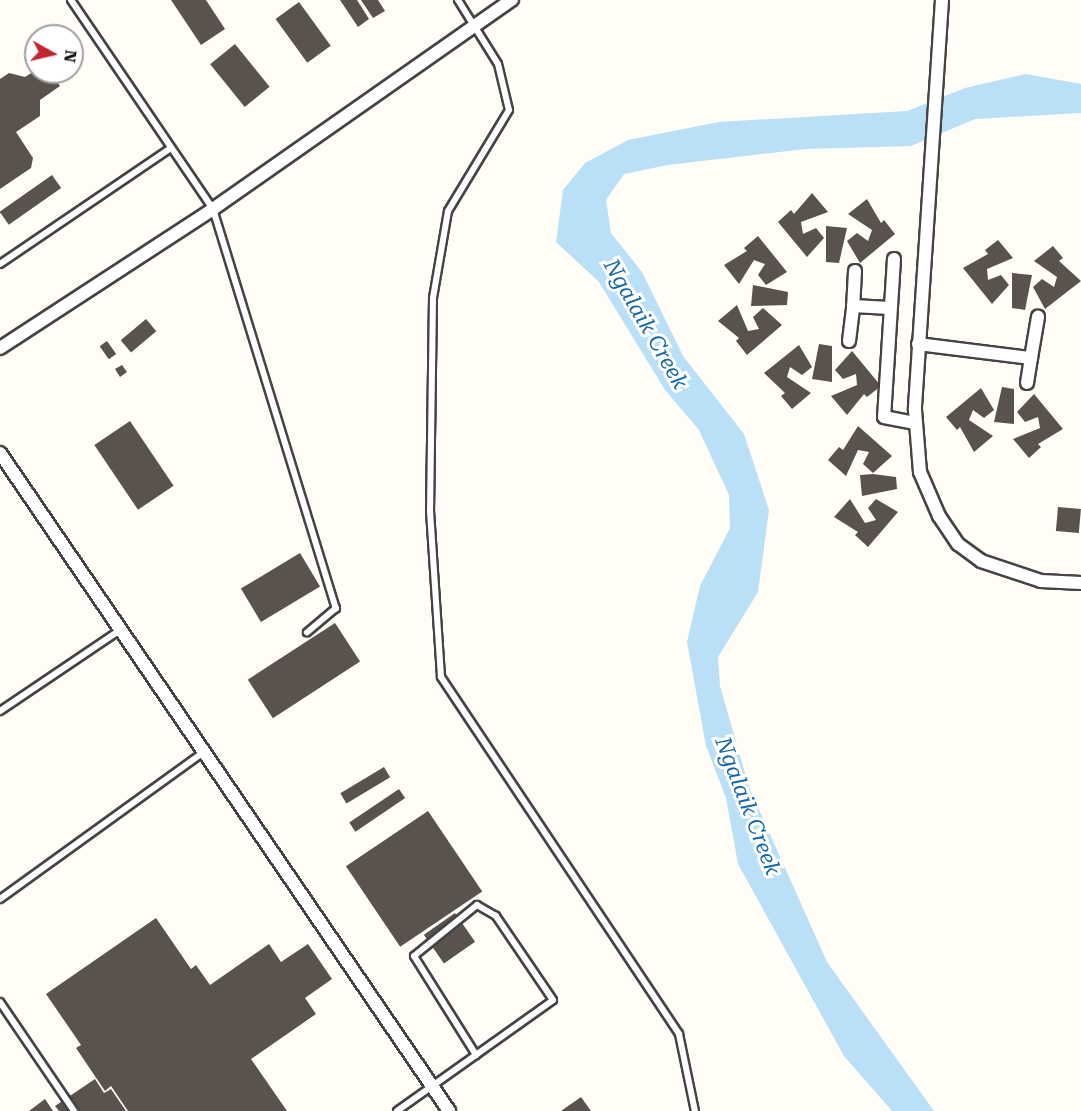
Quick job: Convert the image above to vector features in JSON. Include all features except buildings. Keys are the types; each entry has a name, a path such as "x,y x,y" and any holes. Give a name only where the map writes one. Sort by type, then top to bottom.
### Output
{"street":[{"path":"0,348 213,209 512,0"},
{"path":"942,0 927,195 915,423 925,488 958,544 1006,572 1081,583"},
{"path":"894,259 884,417 915,423"},
{"path":"849,341 855,271"},
{"path":"853,306 890,308"},
{"path":"1027,384 1038,317"},
{"path":"918,344 1031,358"},
{"path":"0,453 449,1111"}],"lane":[{"path":"71,0 168,150 213,209 336,608 307,632"},
{"path":"458,0 502,72 509,110 448,211 433,298 430,511 441,677 678,1034 695,1111"},
{"path":"0,264 168,150"},
{"path":"0,711 120,629"},
{"path":"0,899 204,752"},
{"path":"397,1111 554,1000 496,916 477,905 414,956 476,1054"},
{"path":"0,1002 74,1111"}],"water":[{"name":"Ngalaik Creek","path":"1026,74 1081,84 1081,113 975,119 911,146 806,149 668,165 624,174 606,200 611,233 642,272 683,356 744,434 769,510 758,592 718,657 720,686 749,787 827,962 934,1111 892,1111 844,1056 738,864 726,798 706,746 687,642 700,586 730,528 729,495 699,430 665,390 599,282 556,242 563,190 585,163 628,140 719,122 907,111 965,88"}]}
